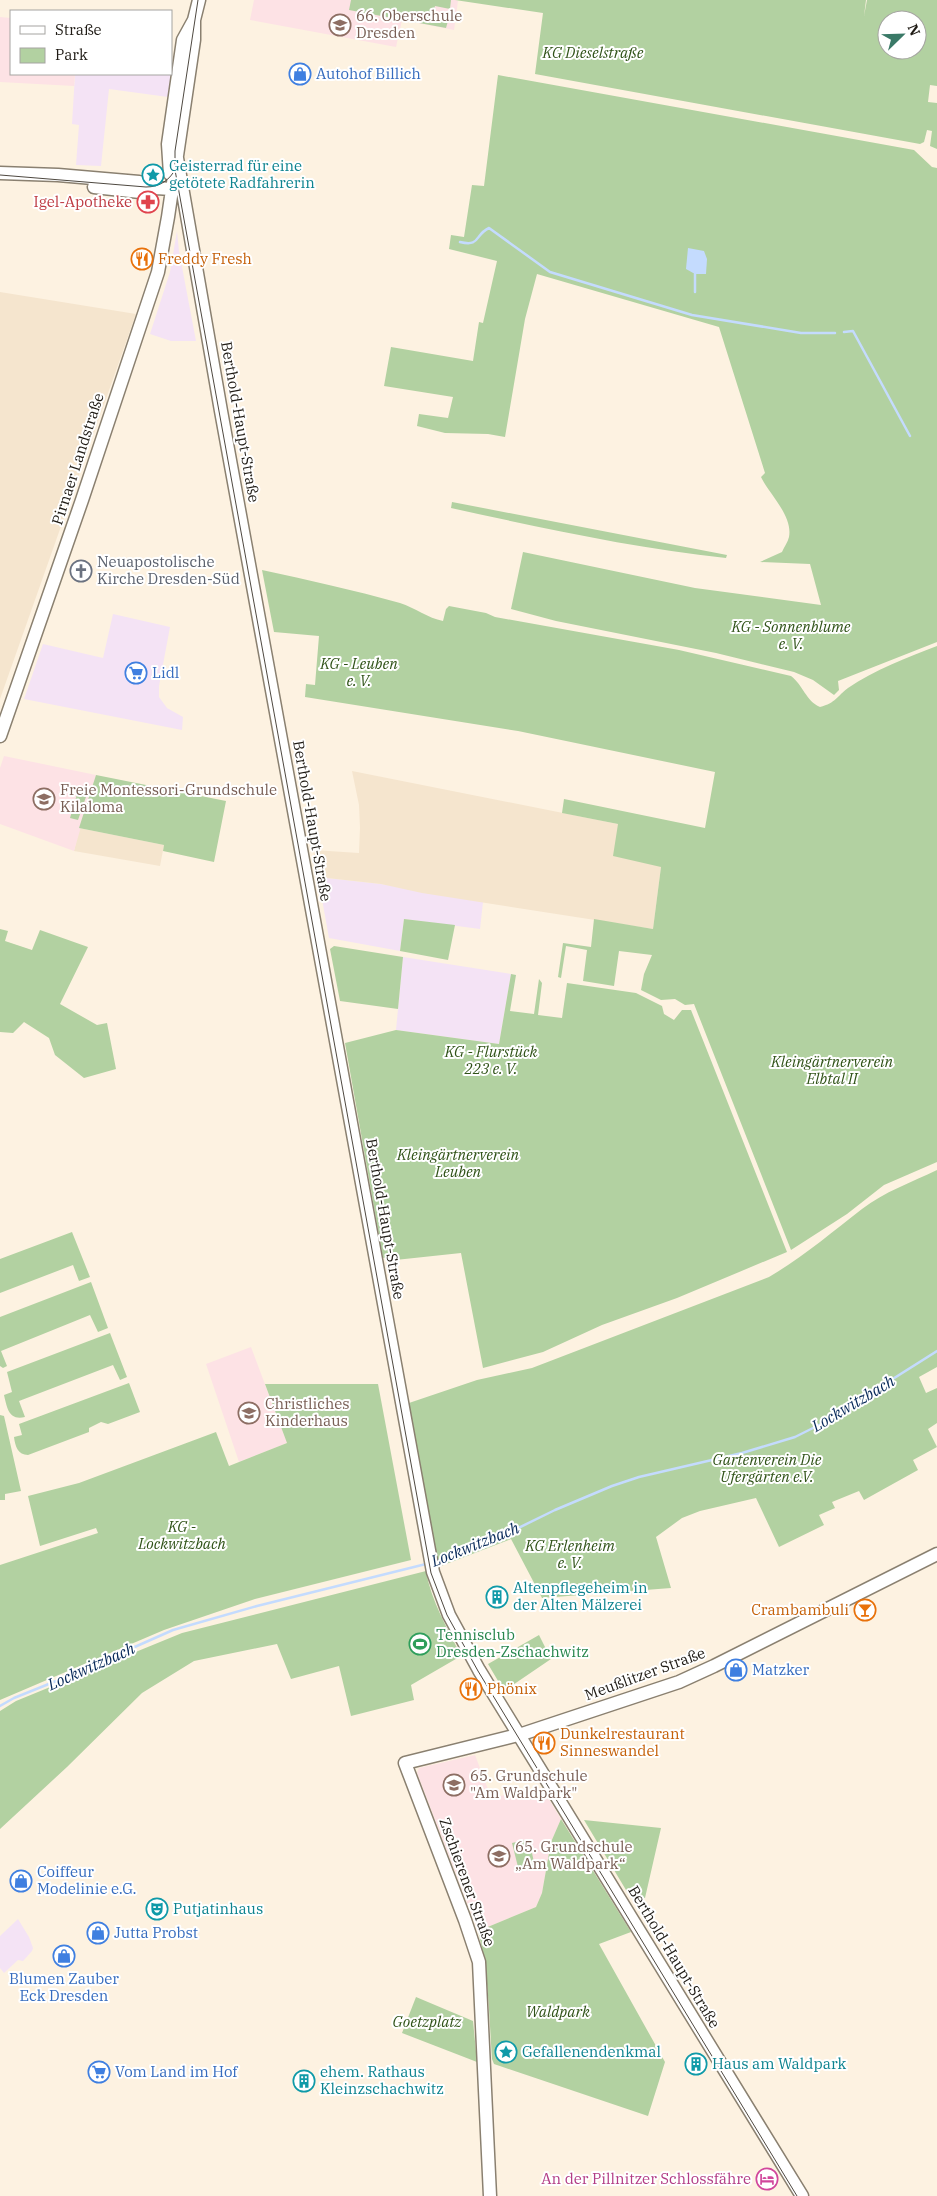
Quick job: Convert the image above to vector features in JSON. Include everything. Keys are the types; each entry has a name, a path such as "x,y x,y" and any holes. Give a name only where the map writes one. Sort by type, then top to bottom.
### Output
{"street":[{"name":"Pirnaer Landstraße","path":"0,736 149,303 162,257 176,190 168,144 184,40 194,20 199,0"},
{"name":"Pirnaer Landstraße","path":"177,158 194,40 194,20"},
{"name":"Berthold-Haupt-Straße","path":"177,158 176,190 428,1550 441,1596 458,1632 519,1735 802,2196"},
{"path":"0,173 58,175 139,182 156,188 176,190"},
{"name":"Meußlitzer Straße","path":"405,1763 519,1735 699,1673 937,1554"},
{"name":"Zschierener Straße","path":"405,1763 466,1920 478,1962 490,2196"}],"shaded area":[{"name":"66. Oberschule Dresden","path":"254,0 458,1 454,30 402,20 396,47 250,20"},
{"path":"0,17 10,18 10,75 75,75 74,86 0,82"},
{"path":"75,75 171,75 168,97 109,89 101,166 76,165 79,125 72,124"},
{"path":"177,231 196,341 171,341 150,334 170,272"},
{"path":"0,292 136,314 0,699"},
{"path":"113,614 170,627 159,686 159,697 167,708 183,717 182,730 24,699 43,644 103,658"},
{"name":"Freie Montessori-Grundschule Kilaloma","path":"4,756 96,775 74,851 0,824 0,768"},
{"path":"352,771 618,824 661,867 653,929 422,893 381,884 318,877 313,850 359,853 359,805"},
{"path":"79,828 164,845 160,866 74,851"},
{"path":"318,877 381,884 483,902 480,929 404,919 400,951 329,938"},
{"path":"403,957 511,974 499,1044 396,1030"},
{"name":"Christliches Kinderhaus","path":"251,1347 287,1443 239,1462 206,1364"},
{"name":"65. Grundschule „Am Waldpark“","path":"475,1755 491,1797 543,1790 561,1819 551,1842 542,1893 536,1907 478,1931 417,1773 419,1768"},
{"path":"18,1919 29,1937 33,1948 23,1961 18,1960 4,1973 0,1968 0,1936"}],"green space":[{"path":"351,0 451,0 450,9 435,6 432,17 448,21 446,28 349,10"},
{"name":"KG Dieselstraße","path":"455,0 866,0 864,16 867,0 937,0 937,86 930,85 928,102 937,103 937,149 930,146 932,131 927,130 924,142 920,144 535,74 543,13"},
{"name":"KG - Sonnenblume e. V.","path":"498,75 914,150 932,167 937,168 937,642 838,681 839,690 834,695 813,680 794,672 716,653 556,621 511,609 523,552 695,588 821,605 810,564 760,562 782,552 788,539 788,521 761,477 765,473 719,327 537,274 525,319 505,437 488,434 445,433 417,426 419,414 448,418 453,397 384,386 391,347 473,361 479,322 483,323 497,261 449,249 451,235 464,237 472,185 484,186"},
{"path":"452,502 727,555 726,558 692,554 588,537 451,508"},
{"path":"262,570 348,589 400,603 443,621 446,609 449,606 486,613 495,617 679,650 791,676 811,701 820,707 833,701 848,688 869,675 937,646 937,1162 884,1185 847,1214 791,1250 694,1004 685,1005 675,999 661,1000 641,990 644,974 652,955 619,951 614,986 583,981 587,950 566,946 561,978 558,977 563,943 591,947 594,919 653,929 661,867 613,856 618,824 562,813 564,799 705,828 715,772 518,731 305,697 306,684 315,685 319,636 274,632"},
{"path":"96,775 226,801 214,862 163,851 164,845 79,828"},
{"path":"78,791 87,794 78,820 70,818"},
{"path":"404,919 455,925 448,960 400,951"},
{"path":"0,929 8,931 5,941 32,950 40,930 88,947 60,1004 97,1025 107,1023 116,1069 84,1078 55,1055 49,1038 24,1022 13,1033 0,1032"},
{"path":"334,946 403,957 398,1009 340,1001 330,949"},
{"path":"511,974 516,975 510,1011 534,1014 539,979 542,983 538,1015 562,1018 567,983 636,993 662,1006 664,1014 674,1020 682,1010 691,1010 787,1252 677,1298 602,1325 543,1352 483,1368 461,1253 386,1261 386,1257 383,1258 345,1043 396,1030 499,1044"},
{"path":"937,1170 937,1367 919,1377 926,1393 937,1388 937,1423 928,1429 937,1447 913,1460 918,1470 864,1500 859,1491 832,1502 835,1508 819,1515 824,1525 779,1547 756,1498 700,1511 682,1518 656,1537 671,1588 542,1598 511,1539 441,1566 436,1553 406,1404 477,1380 532,1368 769,1277 805,1253 871,1203 889,1192"},
{"path":"72,1232 90,1277 79,1281 73,1265 0,1293 0,1259"},
{"path":"91,1282 108,1328 98,1332 90,1315 1,1351 7,1366 3,1368 0,1366 0,1317"},
{"path":"110,1333 127,1377 120,1380 113,1365 19,1401 25,1417 20,1418 12,1415 4,1395 12,1392 7,1372"},
{"path":"129,1383 140,1412 108,1424 101,1422 89,1428 89,1432 28,1455 22,1453 15,1444 14,1437 22,1435 19,1424"},
{"name":"KG - Lockwitzbach","path":"265,1384 378,1384 411,1560 255,1599 164,1630 0,1700 0,1565 98,1533 96,1528 40,1546 28,1496 79,1483 216,1432 229,1466 287,1443"},
{"path":"0,1415 4,1416 21,1491 5,1494 5,1500 0,1500"},
{"path":"426,1571 436,1604 461,1656 411,1685 414,1700 351,1716 339,1666 291,1679 277,1644 194,1661 142,1693 67,1767 0,1829 0,1711 16,1701 182,1633"},
{"path":"539,1635 551,1659 504,1691 488,1664"},
{"name":"Waldpark","path":"561,1819 631,1932 599,1944 665,2062 648,2116 494,2064 492,2059 486,1979 478,1931 536,1907 542,1893 551,1842"},
{"path":"584,1820 661,1828 645,1898 629,1895"},
{"path":"529,1839 535,1867 519,1871 512,1843"},
{"name":"Goetzplatz","path":"416,1997 473,2021 477,2062 402,2033"}],"water":[{"path":"688,248 704,251 707,259 706,274 695,274 686,269"}],"waterway":[{"path":"460,242 474,242 489,228 550,272 692,315 801,333 835,333"},
{"path":"695,274 695,292"},
{"path":"844,332 853,331 910,436"},
{"name":"Lockwitzbach","path":"434,1562 506,1534 555,1510 612,1486 639,1477 742,1453 795,1437 823,1423 937,1351"},
{"name":"Lockwitzbach","path":"0,1706 14,1698 173,1630 257,1606 426,1564"}],"tram line":[{"path":"198,0 175,151 175,170 431,1573 447,1615 478,1671 797,2196"},
{"path":"0,175 146,187 156,186 164,182 176,168"}],"place":[{"name":"66. Oberschule Dresden","path":"340,25"},
{"name":"Autohof Billich","path":"300,74"},
{"name":"Geisterrad für eine getötete Radfahrerin","path":"153,175"},
{"name":"Igel-Apotheke","path":"148,202"},
{"name":"Freddy Fresh","path":"142,259"},
{"name":"Neuapostolische Kirche Dresden-Süd","path":"81,571"},
{"name":"Lidl","path":"136,673"},
{"name":"Freie Montessori-Grundschule Kilaloma","path":"44,799"},
{"name":"Christliches Kinderhaus","path":"249,1413"},
{"name":"Altenpflegeheim in der Alten Mälzerei","path":"497,1597"},
{"name":"Crambambuli","path":"865,1610"},
{"name":"Tennisclub Dresden-Zschachwitz","path":"420,1644"},
{"name":"Matzker","path":"736,1670"},
{"name":"Phönix","path":"471,1689"},
{"name":"Dunkelrestaurant Sinneswandel","path":"544,1743"},
{"name":"65. Grundschule \"Am Waldpark\"","path":"454,1785"},
{"name":"65. Grundschule „Am Waldpark“","path":"499,1856"},
{"name":"Coiffeur Modelinie e.G.","path":"21,1881"},
{"name":"Putjatinhaus","path":"157,1909"},
{"name":"Jutta Probst","path":"98,1933"},
{"name":"Blumen Zauber Eck Dresden","path":"64,1956"},
{"name":"Gefallenendenkmal","path":"506,2052"},
{"name":"Haus am Waldpark","path":"696,2064"},
{"name":"Vom Land im Hof","path":"99,2072"},
{"name":"ehem. Rathaus Kleinzschachwitz","path":"304,2081"},
{"name":"An der Pillnitzer Schlossfähre","path":"767,2179"}],"park label":[{"name":"KG - Leuben e. V.","path":"359,672"},
{"name":"KG - Flurstück 223 e. V.","path":"491,1060"},
{"name":"Kleingärtnerverein Elbtal II","path":"832,1070"},
{"name":"Kleingärtnerverein Leuben","path":"458,1164"},
{"name":"Gartenverein Die Ufergärten e.V.","path":"767,1468"},
{"name":"KG Erlenheim e. V.","path":"570,1554"}]}
